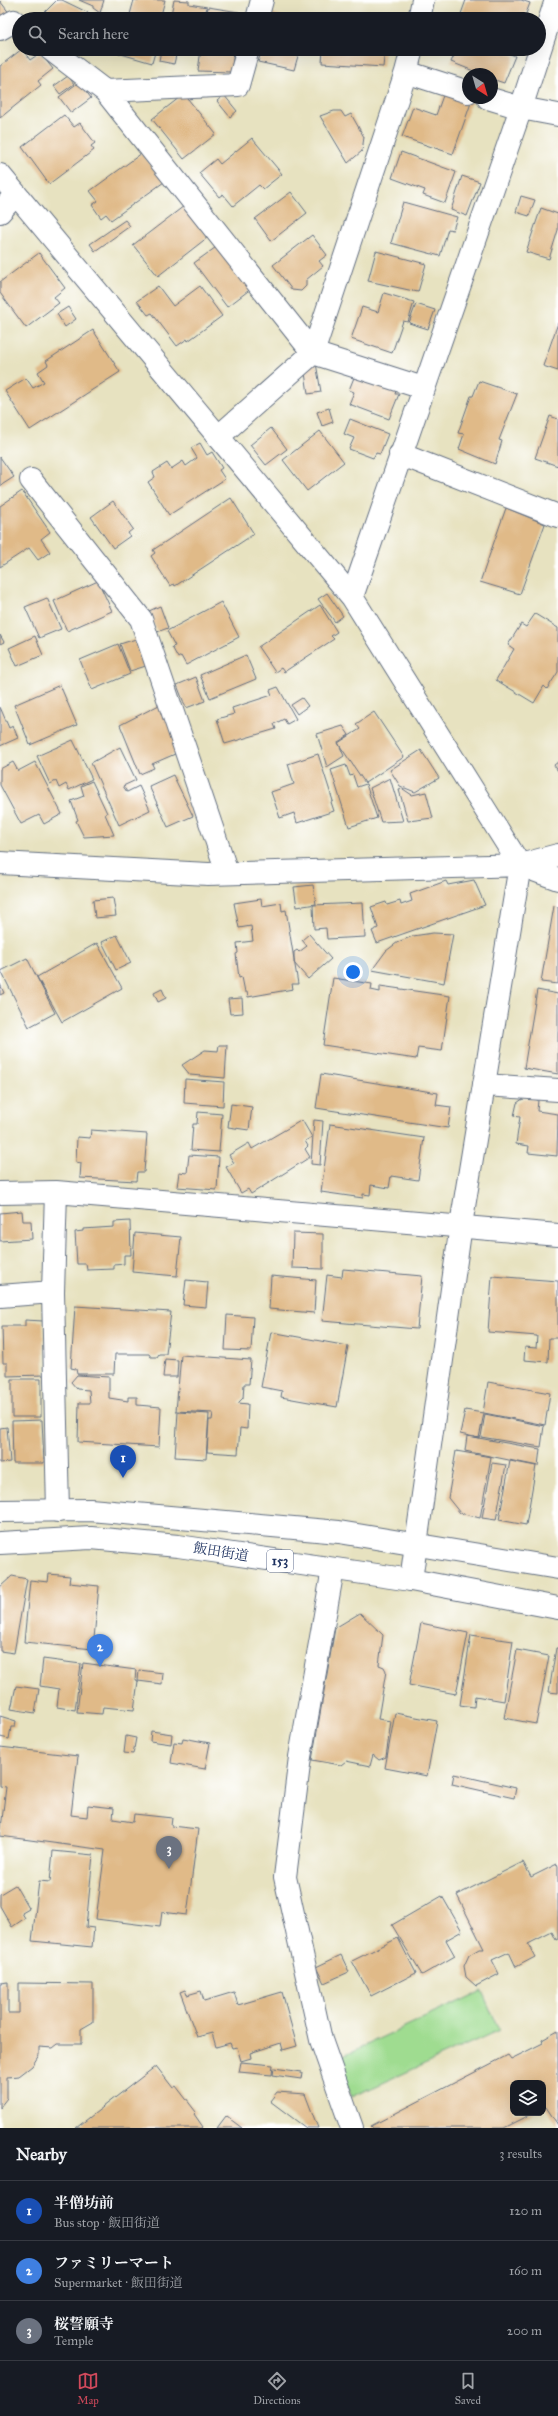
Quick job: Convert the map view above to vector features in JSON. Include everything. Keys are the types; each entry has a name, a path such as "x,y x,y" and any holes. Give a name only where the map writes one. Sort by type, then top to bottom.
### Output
{"main road":[{"path":"258,12 261,0 266,0"},
{"path":"420,12 423,0"},
{"path":"546,31 556,0"},
{"path":"0,29 12,22"},
{"path":"59,56 105,91 313,353 422,388"},
{"path":"105,91 238,85 246,56"},
{"path":"218,436 313,353 410,56"},
{"path":"352,597 422,388 521,108 538,56"},
{"path":"406,72 462,90"},
{"path":"498,101 521,108 558,115"},
{"path":"0,175 352,597 520,865 558,879"},
{"path":"0,212 16,194"},
{"path":"400,454 558,516"},
{"path":"31,480 141,619 227,872"},
{"path":"0,863 208,874 227,872 520,865 558,855"},
{"path":"411,1580 461,1226 520,865"},
{"path":"484,1085 558,1090"},
{"path":"0,1192 56,1192 558,1235"},
{"path":"56,1192 53,1292 58,1511"},
{"path":"0,1296 53,1292"},
{"name":"飯田街道","path":"0,1511 90,1510 339,1532 558,1568"},
{"name":"飯田街道","path":"0,1543 91,1538 178,1546 411,1580 558,1608"},
{"path":"333,1569 300,1757 285,1877 321,2040 352,2128"}],"green space":[{"path":"482,1991 499,2030 352,2097 335,2059"}],"building":[{"path":"57,0 62,0 87,12 45,12"},
{"path":"79,0 104,0 100,12 93,8 93,6"},
{"path":"134,0 165,0 162,12 131,12"},
{"path":"174,0 189,1 189,4 207,7 206,12 171,12"},
{"path":"466,0 521,0 530,3 527,12 462,12"},
{"path":"0,1 10,14 0,22"},
{"path":"208,7 239,12 207,12"},
{"path":"13,56 27,56 30,60 36,56 42,56 53,69 38,81 41,85 0,118 0,66"},
{"path":"128,56 154,56 152,63"},
{"path":"160,56 176,56 174,64 159,61"},
{"path":"200,56 233,56 231,72 198,71"},
{"path":"260,56 298,56 294,70 258,62"},
{"path":"322,56 384,56 383,67 322,63"},
{"path":"454,56 515,56 504,83 498,81 498,68 466,68 451,62"},
{"path":"68,76 74,84 60,94 54,86"},
{"path":"79,82 91,98 71,113 59,97"},
{"path":"445,90 462,96 462,104 471,104 453,154 402,137 413,107 436,115"},
{"path":"184,94 216,134 184,159 152,119"},
{"path":"224,95 237,111 230,117 217,101"},
{"path":"334,111 341,111 345,117 351,114 364,137 362,151 348,163 320,116"},
{"path":"64,115 74,127 80,123 95,143 91,146 94,150 49,184 22,147"},
{"path":"252,138 282,174 263,189 259,185 233,206 223,194 219,197 199,173 216,159 220,164"},
{"path":"401,152 456,172 445,203 423,195 425,190 392,178"},
{"path":"142,153 164,182 111,220 106,214 101,218 92,205 98,201 90,191"},
{"path":"462,176 480,182 467,216 451,210"},
{"path":"291,192 307,213 271,241 255,219"},
{"path":"521,196 535,200 529,216 516,212"},
{"path":"403,202 457,217 453,230 448,229 440,256 391,243"},
{"path":"184,206 208,237 158,276 133,245"},
{"path":"541,208 558,214 558,230 549,259 526,252"},
{"path":"125,220 130,226 95,251 90,244"},
{"path":"312,235 327,255 319,261 323,266 306,280 306,286 301,291 292,290 273,265"},
{"path":"219,245 252,288 227,307 194,263"},
{"path":"376,251 426,264 418,292 368,281"},
{"path":"39,253 65,288 54,297 59,303 26,328 0,293 0,282"},
{"path":"158,286 173,306 200,286 222,316 188,341 187,339 177,346 152,313 148,315 137,301"},
{"path":"384,293 414,302 408,322 403,321 392,353 351,339 362,307 378,312"},
{"path":"416,304 435,310 428,329 409,323"},
{"path":"68,307 76,319 65,327 57,314"},
{"path":"558,323 558,371 543,366"},
{"path":"93,330 120,372 30,430 5,391 26,378 33,388 44,382 38,372 48,365 46,361"},
{"path":"316,363 321,392 308,394 304,365"},
{"path":"355,375 396,391 395,394 399,394 389,419 349,404 354,392 349,390"},
{"path":"479,381 517,394 499,440 502,441 495,464 459,449 464,434 458,433 471,396 473,396"},
{"path":"329,408 333,422 322,426 317,412"},
{"path":"550,416 558,419 558,466 535,458"},
{"path":"350,419 388,434 380,454 376,453 373,458 349,449 354,438 344,434"},
{"path":"271,428 287,449 266,465 250,445"},
{"path":"320,431 344,462 307,491 283,460"},
{"path":"200,443 207,455 212,452 222,468 219,470 225,479 169,515 148,482 155,477 153,472 167,463 171,469 183,461 186,466 197,458 191,448"},
{"path":"0,457 14,477 0,486"},
{"path":"22,491 50,532 41,539 50,552 38,560 29,548 0,567 0,506"},
{"path":"231,498 254,534 175,586 174,584 170,586 151,556 155,553 153,550"},
{"path":"113,501 133,529 128,533 130,536 113,548 91,517"},
{"path":"506,508 545,524 520,594 480,582"},
{"path":"98,581 112,611 67,631 54,601"},
{"path":"327,593 343,616 335,622 318,599"},
{"path":"47,598 61,629 39,638 25,607"},
{"path":"221,602 239,637 186,665 181,656 178,658 172,647 175,646 167,631"},
{"path":"320,605 337,632 331,636 334,639 284,672 281,668 275,672 258,647"},
{"path":"160,606 168,628 157,632 149,611"},
{"path":"535,614 558,628 558,672 547,689 544,686 534,703 496,680 514,649 508,645 521,624 526,627"},
{"path":"0,635 4,642 0,644"},
{"path":"35,636 43,655 17,666 9,648"},
{"path":"139,638 149,665 130,671 120,644"},
{"path":"118,644 130,674 92,690 80,660"},
{"path":"246,655 256,679 210,698 200,675"},
{"path":"196,677 205,701 186,708 177,685"},
{"path":"60,685 77,725 30,745 14,705"},
{"path":"278,687 296,719 287,724 284,719 274,724 276,729 225,744 217,719 234,714 232,708 272,695 270,690"},
{"path":"302,698 308,706 297,714 291,705"},
{"path":"161,704 182,751 152,764 154,768 140,774 120,725"},
{"path":"0,707 9,728 13,726 18,738 0,746"},
{"path":"374,712 404,757 365,783 338,743 360,729 356,724"},
{"path":"343,726 349,735 338,742 344,756 327,767 317,734"},
{"path":"73,740 92,779 69,790 66,784 59,788 56,781 50,784 37,756"},
{"path":"120,747 136,780 123,786 127,792 139,786 150,810 119,825 91,763"},
{"path":"421,750 439,778 415,792 400,786 390,770"},
{"path":"318,754 333,801 331,802 334,811 297,823 294,813 280,818 271,792 294,784 288,764"},
{"path":"13,762 18,771 35,762 62,814 44,824 39,815 21,824 0,785 0,769"},
{"path":"558,762 558,771 554,765"},
{"path":"346,765 350,776 353,775 357,787 366,784 377,818 349,827 331,770"},
{"path":"173,775 193,816 168,827 149,786"},
{"path":"390,778 403,821 381,822 370,788"},
{"path":"92,781 107,813 105,814 114,835 84,837 76,821 78,820 71,801 84,796 81,786"},
{"path":"403,789 412,795 426,792 433,818 408,821 399,790"},
{"path":"474,880 485,905 377,943 372,931 378,928 371,907 386,902 387,905 400,901 401,905 412,901 410,894 446,881 448,885"},
{"path":"313,885 316,904 297,907 294,887"},
{"path":"113,898 116,916 95,918 93,900"},
{"path":"261,899 262,906 281,903 282,911 286,910 298,984 292,984 293,989 248,997 247,992 245,992 242,977 239,978 236,954 238,953 237,943 253,941 251,926 239,928 234,903"},
{"path":"363,903 365,937 327,939 326,928 314,929 313,905"},
{"path":"554,906 558,907 558,984 541,982"},
{"path":"433,933 453,934 444,983 372,970 386,951 398,942 413,936"},
{"path":"309,934 331,959 308,979 294,963 294,952 297,950 299,952 307,946 302,940"},
{"path":"117,935 131,963 116,970 102,942"},
{"path":"97,943 122,988 62,1022 37,977"},
{"path":"27,958 55,1013 29,1027 1,971"},
{"path":"333,978 372,984 371,990 380,992 380,986 450,996 442,1051 418,1048 416,1059 323,1045"},
{"path":"0,984 4,993 0,995"},
{"path":"162,989 166,998 158,1002 154,993"},
{"path":"537,990 558,994 558,1074 524,1068"},
{"path":"242,998 243,1013 230,1014 228,999"},
{"path":"219,1045 227,1045 225,1078 190,1075 182,1065 205,1050 218,1051"},
{"path":"321,1074 438,1093 436,1105 451,1107 448,1128 316,1108"},
{"path":"185,1079 224,1082 223,1106 184,1103"},
{"path":"524,1098 538,1100 537,1111 558,1114 557,1156 528,1153 529,1146 516,1144 520,1117 514,1116 517,1103"},
{"path":"231,1104 252,1107 249,1130 228,1127"},
{"path":"198,1112 222,1114 219,1152 191,1150 193,1124 197,1124"},
{"path":"302,1120 312,1137 305,1141 308,1146 305,1149 310,1157 251,1194 248,1189 241,1193 226,1167 234,1163 229,1155 249,1143 252,1149"},
{"path":"314,1120 323,1121 320,1165 311,1164"},
{"path":"330,1124 424,1138 418,1180 391,1176 389,1188 371,1185 370,1195 363,1194 363,1198 321,1192"},
{"path":"91,1130 147,1134 144,1172 137,1172 136,1181 80,1178 81,1163 76,1162 77,1137 90,1138"},
{"path":"189,1155 219,1157 217,1190 177,1187 179,1172 187,1173"},
{"path":"22,1211 23,1221 31,1221 32,1239 0,1241 0,1213"},
{"path":"130,1221 131,1255 124,1255 124,1264 114,1265 114,1269 87,1270 86,1264 77,1264 75,1232 83,1231 83,1229 114,1227 114,1222"},
{"path":"135,1233 181,1237 177,1276 132,1272"},
{"path":"293,1233 323,1234 323,1269 292,1268"},
{"path":"343,1269 422,1276 417,1329 322,1321 327,1275 342,1277"},
{"path":"271,1276 316,1280 314,1313 269,1309"},
{"path":"492,1276 558,1281 558,1338 549,1338 548,1362 524,1360 525,1347 536,1348 537,1336 488,1332"},
{"path":"186,1280 208,1282 206,1307 183,1305"},
{"path":"75,1306 171,1312 166,1354 159,1354 157,1357 151,1357 149,1354 115,1354 114,1374 77,1374 76,1369 71,1368"},
{"path":"227,1315 253,1317 251,1351 225,1350"},
{"path":"25,1320 43,1321 44,1375 7,1376 7,1363 3,1363 2,1326 25,1326"},
{"path":"271,1332 348,1346 337,1407 281,1397 282,1391 261,1387"},
{"path":"181,1355 251,1360 249,1384 244,1384 243,1398 238,1403 248,1404 247,1429 240,1428 238,1454 207,1452 209,1420 212,1420 213,1413 176,1411"},
{"path":"165,1359 178,1360 177,1377 163,1377"},
{"path":"77,1375 109,1377 109,1398 128,1401 128,1397 137,1397 137,1405 161,1407 159,1447 78,1442 79,1403 90,1403 89,1390 77,1389 71,1382"},
{"path":"12,1379 41,1379 41,1417 12,1417"},
{"path":"488,1382 550,1393 545,1425 484,1413 479,1438 460,1434 465,1410 483,1413"},
{"path":"178,1412 209,1414 206,1459 175,1457"},
{"path":"485,1414 544,1426 541,1447 481,1437"},
{"path":"42,1420 44,1463 13,1463 12,1421"},
{"path":"7,1427 10,1462 0,1463 0,1428"},
{"path":"467,1436 540,1449 538,1466 465,1451"},
{"path":"456,1451 491,1457 480,1518 460,1513 448,1498"},
{"path":"510,1461 536,1466 526,1525 499,1520"},
{"path":"492,1463 506,1465 496,1520 482,1518"},
{"path":"49,1574 70,1576 69,1583 99,1586 93,1649 24,1642 30,1580 48,1582"},
{"path":"12,1576 27,1579 14,1653 0,1651 0,1587"},
{"path":"360,1613 383,1635 379,1665 384,1667 386,1671 378,1719 391,1721 386,1757 379,1760 373,1755 370,1766 346,1761 341,1765 312,1760 335,1628"},
{"path":"421,1623 468,1633 456,1694 409,1685"},
{"path":"471,1635 513,1641 504,1701 475,1696 474,1707 460,1705"},
{"path":"556,1648 558,1648 558,1693 549,1692"},
{"path":"517,1650 549,1656 536,1724 504,1718"},
{"path":"43,1659 81,1664 75,1710 57,1707 59,1689 40,1686"},
{"path":"83,1663 136,1670 135,1680 138,1681 134,1710 103,1707 102,1714 77,1712"},
{"path":"139,1670 163,1673 162,1684 138,1681"},
{"path":"16,1686 39,1689 35,1713 11,1709"},
{"path":"395,1713 437,1721 427,1776 385,1768"},
{"path":"0,1716 16,1721 15,1727 11,1727 9,1739 0,1737"},
{"path":"151,1731 172,1734 171,1744 150,1741"},
{"path":"126,1736 136,1738 133,1754 124,1753"},
{"path":"183,1738 210,1743 205,1769 171,1763 174,1742 182,1743"},
{"path":"0,1747 78,1756 71,1815 87,1817 88,1805 114,1808 113,1819 133,1822 134,1814 172,1818 171,1826 198,1829 187,1915 162,1912 160,1927 96,1919 105,1850 0,1836 6,1787 0,1786"},
{"path":"454,1774 516,1788 514,1798 452,1784"},
{"path":"53,1851 93,1855 86,1927 94,1928 92,1947 32,1941 39,1881 50,1882"},
{"path":"523,1862 531,1877 557,1864 558,1866 558,1939 556,1940 552,1932 528,1944 535,1957 516,1967 509,1952 492,1960 499,1974 476,1986 466,1977 464,1966 469,1955 479,1949 484,1949 457,1895"},
{"path":"15,1885 29,1909 22,1913 25,1918 12,1927 0,1906 0,1894"},
{"path":"442,1896 462,1931 446,1940 455,1956 422,1975 392,1925"},
{"path":"398,1938 416,1973 371,1996 352,1961"},
{"path":"341,1955 349,1972 324,1983 316,1967"},
{"path":"8,1982 8,2013 19,2013 19,1983 93,1984 93,2022 81,2029 81,2044 58,2044 53,2048 39,2047 39,2055 32,2066 19,2076 7,2077 7,2098 0,2107 0,1983"},
{"path":"185,1990 187,1995 201,1991 204,2001 234,1992 238,2005 282,1992 297,2046 283,2050 281,2043 250,2053 251,2058 241,2061 237,2047 232,2048 230,2043 216,2047 212,2033 197,2037 180,1992"},
{"path":"558,2031 558,2125 546,2107 546,2080 510,2080 510,2116 528,2116 504,2128 373,2128 371,2126 508,2055 511,2059 543,2043 542,2040"},
{"path":"241,2062 273,2065 272,2075 239,2072"},
{"path":"156,2066 173,2088 176,2086 196,2112 194,2114 203,2127 202,2128 76,2128"},
{"path":"274,2068 302,2072 301,2079 273,2075"},
{"path":"277,2092 305,2094 318,2128 306,2128 270,2101"},
{"path":"226,2116 242,2128 217,2128"}],"place":[{"name":"半僧坊前","path":"123,1478"},
{"name":"ファミリーマート","path":"100,1667"},
{"name":"桜誓願寺","path":"169,1869"}]}
